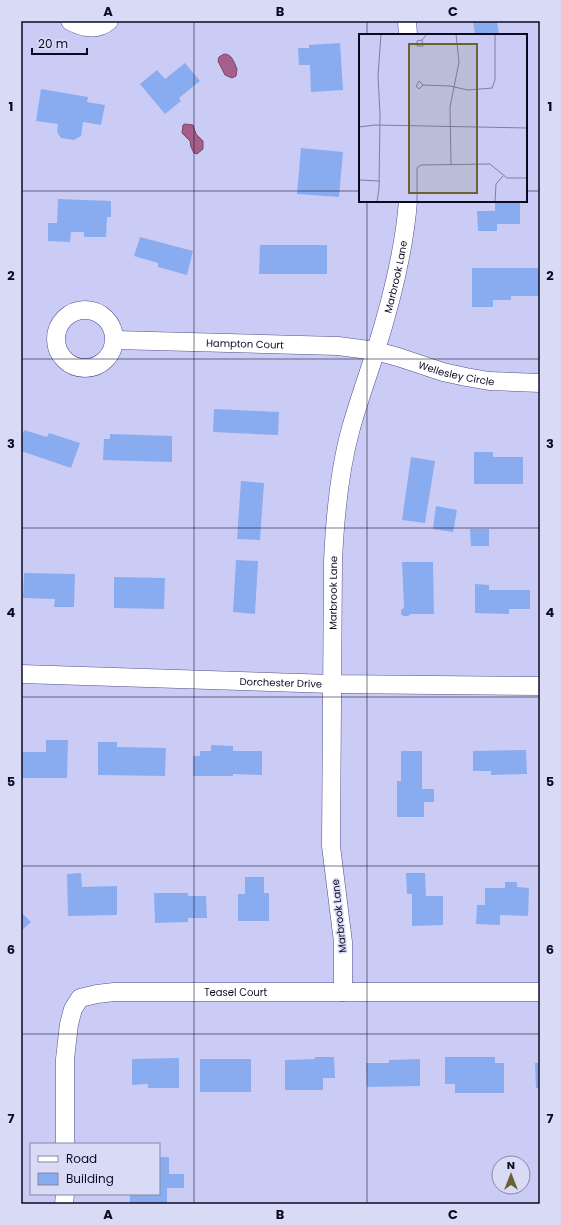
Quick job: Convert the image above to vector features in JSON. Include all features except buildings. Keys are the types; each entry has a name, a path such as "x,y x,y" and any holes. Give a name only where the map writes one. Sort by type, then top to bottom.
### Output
{"street":[{"path":"70,21 80,27 92,28 109,21"},
{"path":"406,21 408,34"},
{"name":"Marbrook Lane","path":"343,992 343,942 331,846 333,561 335,516 341,472 351,429 376,351 395,284 408,202"},
{"name":"Hampton Court","path":"115,340 338,346 376,351"},
{"name":"Wellesley Circle","path":"376,351 398,356 443,372 466,377 489,381 540,383"},
{"name":"Dorchester Drive","path":"21,674 332,684 540,686"},
{"name":"Teasel Court","path":"65,1143 66,1059 69,1024 73,1009 80,998 114,992 540,992"}],"shaded area":[{"path":"224,54 231,57 237,69 236,76 232,78 225,75 218,61 219,57"},
{"path":"183,125 193,125 196,134 203,141 203,149 197,154 194,153 190,141 182,133"}]}
